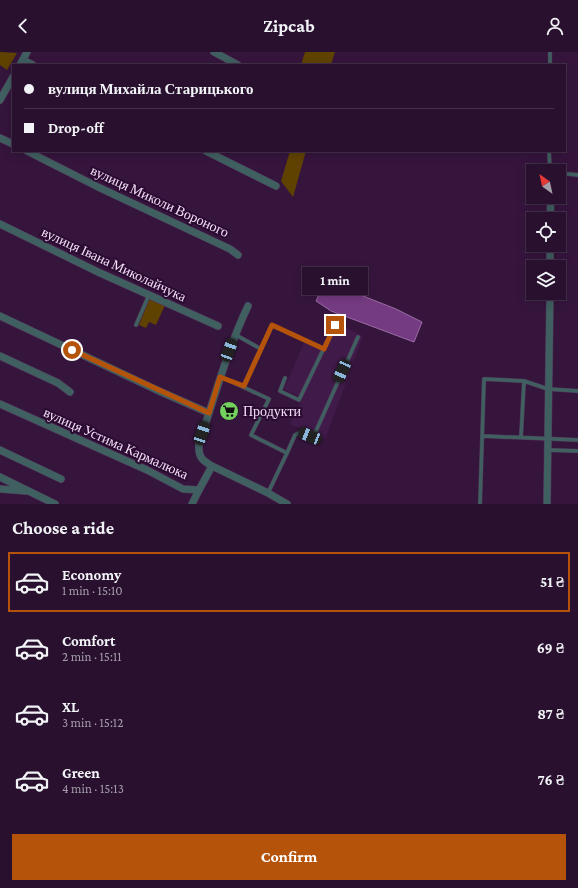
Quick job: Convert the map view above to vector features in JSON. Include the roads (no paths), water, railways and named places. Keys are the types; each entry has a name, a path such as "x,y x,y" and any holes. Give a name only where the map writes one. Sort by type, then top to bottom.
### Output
{"street":[{"path":"21,62 27,52"},
{"path":"214,52 236,64"},
{"path":"0,100 12,79"},
{"path":"0,138 12,144"},
{"name":"вулиця Миколи Вороного","path":"29,152 98,187 230,249 238,255"},
{"path":"208,152 276,186"},
{"name":"вулиця Івана Миколайчука","path":"0,224 98,272 150,294 218,326"},
{"path":"547,504 550,300"},
{"path":"248,306 235,334 220,377 199,444 198,454 203,461 287,504"},
{"path":"0,316 209,413"},
{"path":"0,356 58,382 70,392"},
{"name":"вулиця Устима Кармалюка","path":"0,404 147,470 183,488 199,490 212,466"},
{"path":"0,450 61,478"},
{"path":"0,477 55,504"},
{"path":"192,504 199,490"},
{"path":"1,491 28,491"}],"lane":[{"path":"550,52 550,64"},
{"path":"549,152 550,164"},
{"path":"566,174 578,175"},
{"path":"136,325 150,294"},
{"path":"244,386 272,325 324,349"},
{"path":"286,378 280,391 299,400 335,325"},
{"path":"235,334 261,349"},
{"path":"268,493 295,435 301,432 310,436 316,431 358,337"},
{"path":"220,377 244,386 269,399 251,435 287,453"},
{"path":"480,504 484,379 524,382 548,389 578,391"},
{"path":"521,437 524,382"},
{"path":"483,436 547,437 578,440"},
{"path":"547,450 578,451"}],"place":[{"name":"Продукти","path":"229,411"}]}
